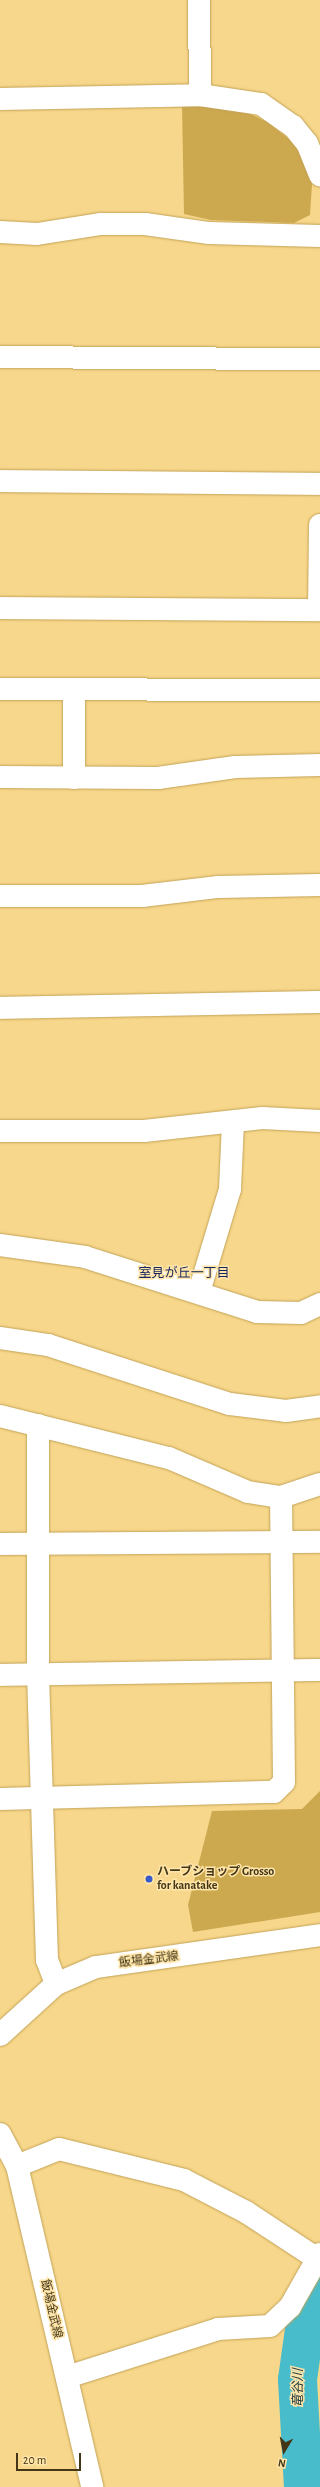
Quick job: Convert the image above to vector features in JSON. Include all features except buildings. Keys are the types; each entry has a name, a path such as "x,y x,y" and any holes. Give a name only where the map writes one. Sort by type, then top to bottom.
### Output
{"street":[{"path":"199,0 200,95"},
{"path":"0,99 200,95 261,104 278,114 308,143 320,175"},
{"path":"0,232 37,234 101,224 145,224 209,233 320,236"},
{"path":"0,357 320,359"},
{"path":"0,481 320,484"},
{"path":"0,608 319,610 320,525"},
{"path":"0,689 320,690"},
{"path":"74,689 74,778"},
{"path":"0,777 158,778 235,768 320,765"},
{"path":"0,896 142,896 218,887 320,885"},
{"path":"0,1008 320,1002"},
{"path":"0,1131 144,1131 232,1123 262,1118 320,1121"},
{"path":"199,1292 230,1189 232,1123"},
{"path":"0,1245 85,1257 199,1292 257,1312 301,1313 320,1304"},
{"path":"0,1338 48,1345 230,1404 286,1411 320,1406"},
{"path":"0,1416 168,1458 248,1492 281,1497 320,1484"},
{"path":"38,1425 38,1674 44,1799 47,1960 56,1984"},
{"path":"0,1799 274,1792 284,1782 281,1497"},
{"path":"0,1544 320,1542"},
{"path":"0,1675 320,1670"},
{"name":"飯場金武線","path":"0,2035 56,1984 96,1967 320,1935"},
{"name":"飯場金武線","path":"0,2134 17,2166 92,2487"},
{"path":"17,2166 59,2149 184,2180 246,2212 318,2256 290,2307 270,2326 218,2330 67,2377"}],"shaded area":[{"path":"182,104 234,106 267,122 289,139 305,159 312,184 310,215 294,223 211,220 184,214"},
{"path":"320,1791 320,1912 193,1932 188,1905 212,1811 302,1809"}],"waterway":[{"name":"竜谷川","path":"303,2487 297,2379 306,2315 320,2293"}],"place":[{"name":"ハーブショップ Grosso for kanatake","path":"149,1879"}],"district":[{"name":"室見が丘一丁目","path":"184,1274"}]}
